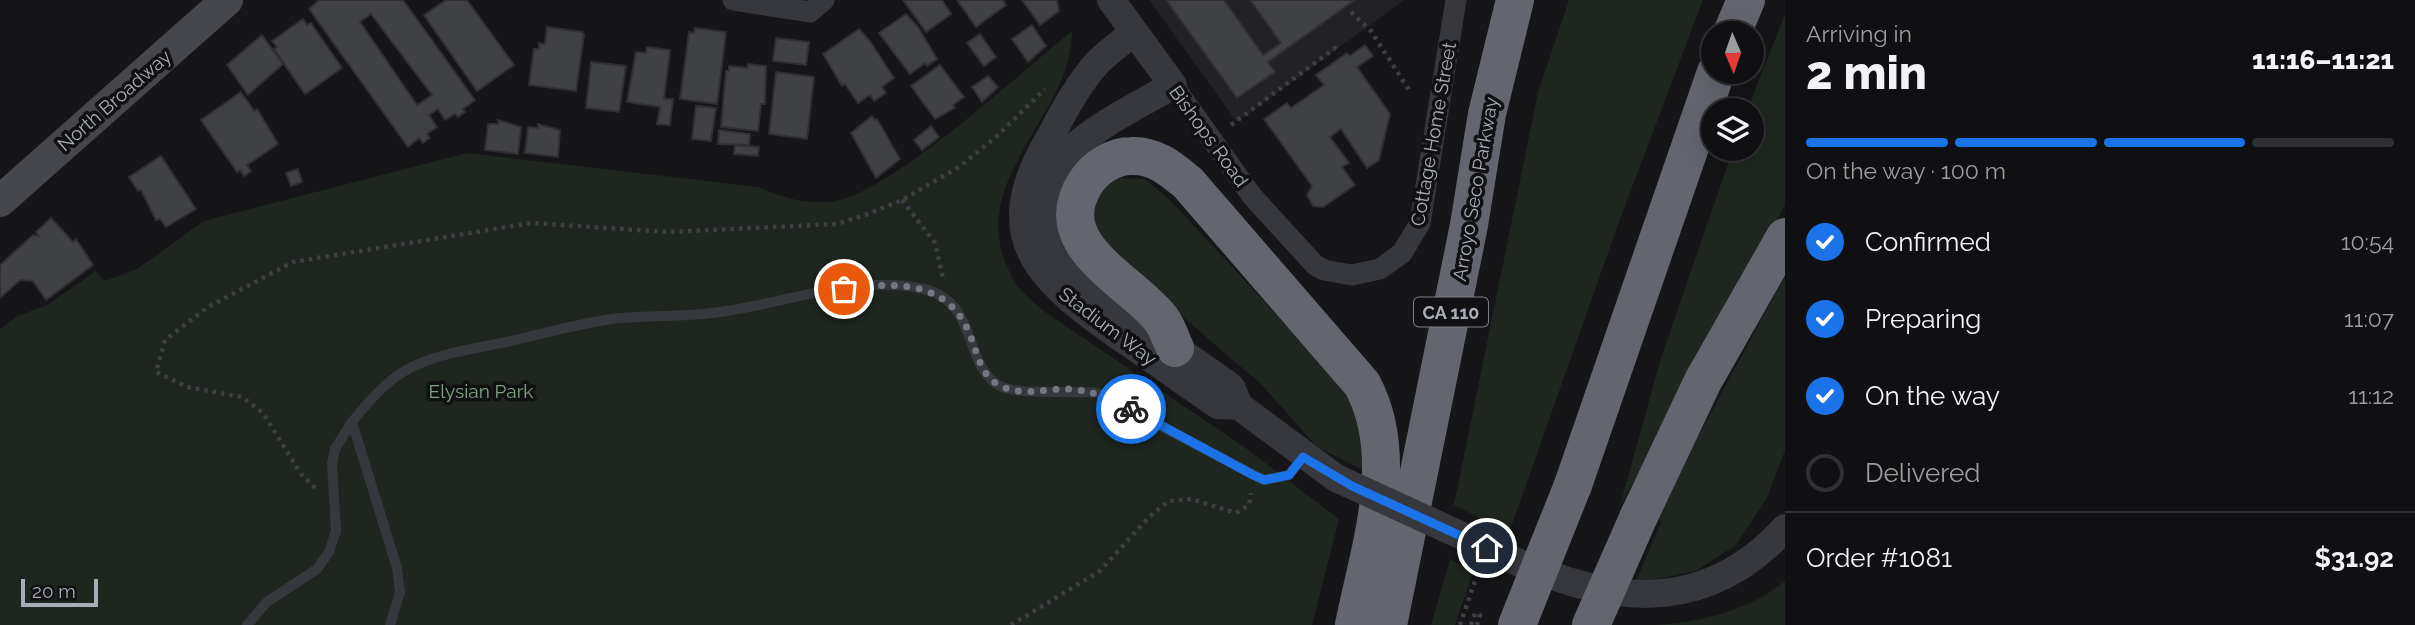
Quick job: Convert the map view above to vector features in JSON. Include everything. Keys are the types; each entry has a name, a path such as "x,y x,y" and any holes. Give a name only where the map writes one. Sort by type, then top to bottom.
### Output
{"highway":[{"name":"Arroyo Seco Parkway","path":"1388,625 1469,225 1487,114 1515,0"},
{"path":"1737,21 1746,0"},
{"path":"1517,625 1573,485 1712,84"},
{"path":"1175,348 1161,319 1092,257 1080,234 1077,210 1085,184 1098,169 1118,158 1142,156 1153,159 1188,183 1362,384 1370,399 1378,430 1382,466 1375,521 1353,625"},
{"path":"1591,625 1703,381 1785,237"}],"main road":[{"name":"North Broadway","path":"0,201 227,0"}],"street":[{"path":"733,0 810,12 824,0"},
{"name":"Bishops Road","path":"1111,0 1252,196 1315,265"},
{"name":"Cottage Home Street","path":"1315,265 1336,273 1367,274 1393,262 1413,239 1420,223 1456,0"},
{"name":"Stadium Way","path":"1134,32 1097,63 1037,159 1024,194 1024,231 1028,249 1047,279 1075,305 1218,405 1239,406"},
{"name":"Stadium Way","path":"1172,85 1072,149 1054,174 1046,215 1048,236 1069,272 1231,387 1239,406 1303,457 1336,478 1484,547 1592,594 1620,601 1676,600 1723,583 1751,565 1785,528"}],"lane":[{"path":"247,625 267,602 317,569 329,552 336,531 332,464 335,449 352,422 379,389 413,366 441,356 603,320 719,313 803,294 865,286 923,289 943,296 967,325 982,369 997,385 1014,392 1070,389 1097,393 1264,480 1289,475 1303,457"},
{"path":"352,422 397,568 400,592 390,625"}],"path":[{"path":"1351,12 1371,31 1409,90"},
{"path":"1231,125 1335,48 1339,54"},
{"path":"334,495 319,492 301,474 263,413 242,397 187,387 156,372 165,340 208,307 293,262 531,223 667,232 836,224 902,200 959,167 995,138 1055,79"},
{"path":"902,200 935,243 944,272 943,296"},
{"path":"1011,625 1100,571 1149,517 1169,501 1191,499 1236,513 1249,505 1253,475"},
{"path":"1460,625 1484,547"},
{"path":"1471,625 1475,613 1480,615 1477,625"}],"shaded area":[{"path":"1149,0 1404,0 1237,122"}],"green space":[{"path":"1569,0 1703,0 1620,219 1509,533 1454,505 1538,92"},
{"path":"1785,14 1785,205 1620,506 1660,361 1729,161 1764,161 1764,98 1752,98 1757,84 1764,84 1764,67"},
{"name":"Elysian Park","path":"1072,31 1067,63 1055,94 1007,183 999,214 1001,247 1015,282 1041,309 1247,449 1339,519 1312,625 0,625 0,329 18,316 49,304 96,271 105,281 137,269 204,221 467,153 758,187 793,199 830,202 855,195 885,179 918,156 954,130"},
{"path":"1117,178 1145,179 1171,201 1323,365 1358,411 1365,471 1317,447 1261,384 1148,287 1093,234 1093,199"},
{"path":"1785,276 1785,450 1767,498 1736,545 1696,571 1635,583 1662,521 1654,518"},
{"path":"1450,560 1474,570 1455,625 1431,625"},
{"path":"1785,581 1785,625 1653,625 1723,613 1756,600"}],"building":[{"path":"319,0 403,0 475,100 463,109 465,112 458,117 455,114 445,120 438,109 429,115 437,127 427,134 430,138 423,143 419,138 408,147 309,9","holes":["371,14 432,95 417,105 360,22"]},
{"path":"446,0 467,0 514,65 477,91 424,15"},
{"path":"903,0 942,0 951,14 926,32"},
{"path":"957,0 1003,0 1006,5 976,27"},
{"path":"1022,0 1057,0 1059,11 1040,25"},
{"path":"1166,0 1224,0 1263,55 1281,43 1250,0 1355,0 1268,62 1275,72 1237,98"},
{"path":"906,14 918,27 937,59 927,66 925,63 910,74 879,33"},
{"path":"303,19 307,25 311,23 342,68 305,94 274,49 277,47 272,41"},
{"path":"1032,25 1046,46 1028,62 1012,39"},
{"path":"547,27 582,32 584,35 576,91 529,85 534,49 539,49 539,43 545,44"},
{"path":"695,28 726,32 717,104 680,99 689,32 694,33"},
{"path":"859,29 894,78 882,87 886,93 874,101 870,95 858,103 845,84 842,86 823,54"},
{"path":"980,34 996,57 984,66 967,43"},
{"path":"262,35 283,64 248,95 227,65"},
{"path":"776,38 809,42 806,65 773,61"},
{"path":"1365,45 1373,56 1357,67 1390,114 1379,160 1367,168 1341,129 1330,137 1349,163 1342,167 1355,185 1323,207 1313,206 1307,195 1312,186 1264,119 1287,103 1291,108 1324,85 1316,75 1347,53 1350,56"},
{"path":"647,47 670,50 664,99 673,99 670,125 657,124 660,107 627,102 636,52 646,53"},
{"path":"591,62 626,66 619,112 586,108"},
{"path":"748,64 766,66 765,104 761,104 758,131 721,127 726,71 729,71 729,66 747,68"},
{"path":"940,65 964,97 953,105 955,108 935,119 911,86"},
{"path":"776,72 814,77 807,139 769,134"},
{"path":"988,76 998,87 982,102 972,87"},
{"path":"241,92 254,111 257,109 278,144 247,165 251,171 244,176 240,170 237,172 201,120"},
{"path":"696,106 716,108 711,141 692,139"},
{"path":"872,116 877,119 900,159 876,178 851,133"},
{"path":"498,120 521,127 518,154 485,150 488,124 498,124"},
{"path":"538,124 560,130 558,157 525,153 528,127 538,128"},
{"path":"931,126 939,137 922,150 914,140"},
{"path":"719,130 750,134 749,145 718,144"},
{"path":"735,145 759,147 758,156 734,154"},
{"path":"161,156 196,209 166,227 160,219 156,220 141,190 138,191 129,177"},
{"path":"298,169 302,182 291,186 286,173"},
{"path":"51,218 73,242 76,239 93,265 46,300 33,281 20,280 0,298 0,265 33,235 39,236 36,232"}],"way so far":[{"path":"844,289 865,286 923,289 943,296 967,325 982,369 997,385 1014,392 1070,389 1097,393 1131,409"}],"route":[{"path":"1131,409 1264,480 1289,475 1303,457 1352,486 1487,548"}]}
